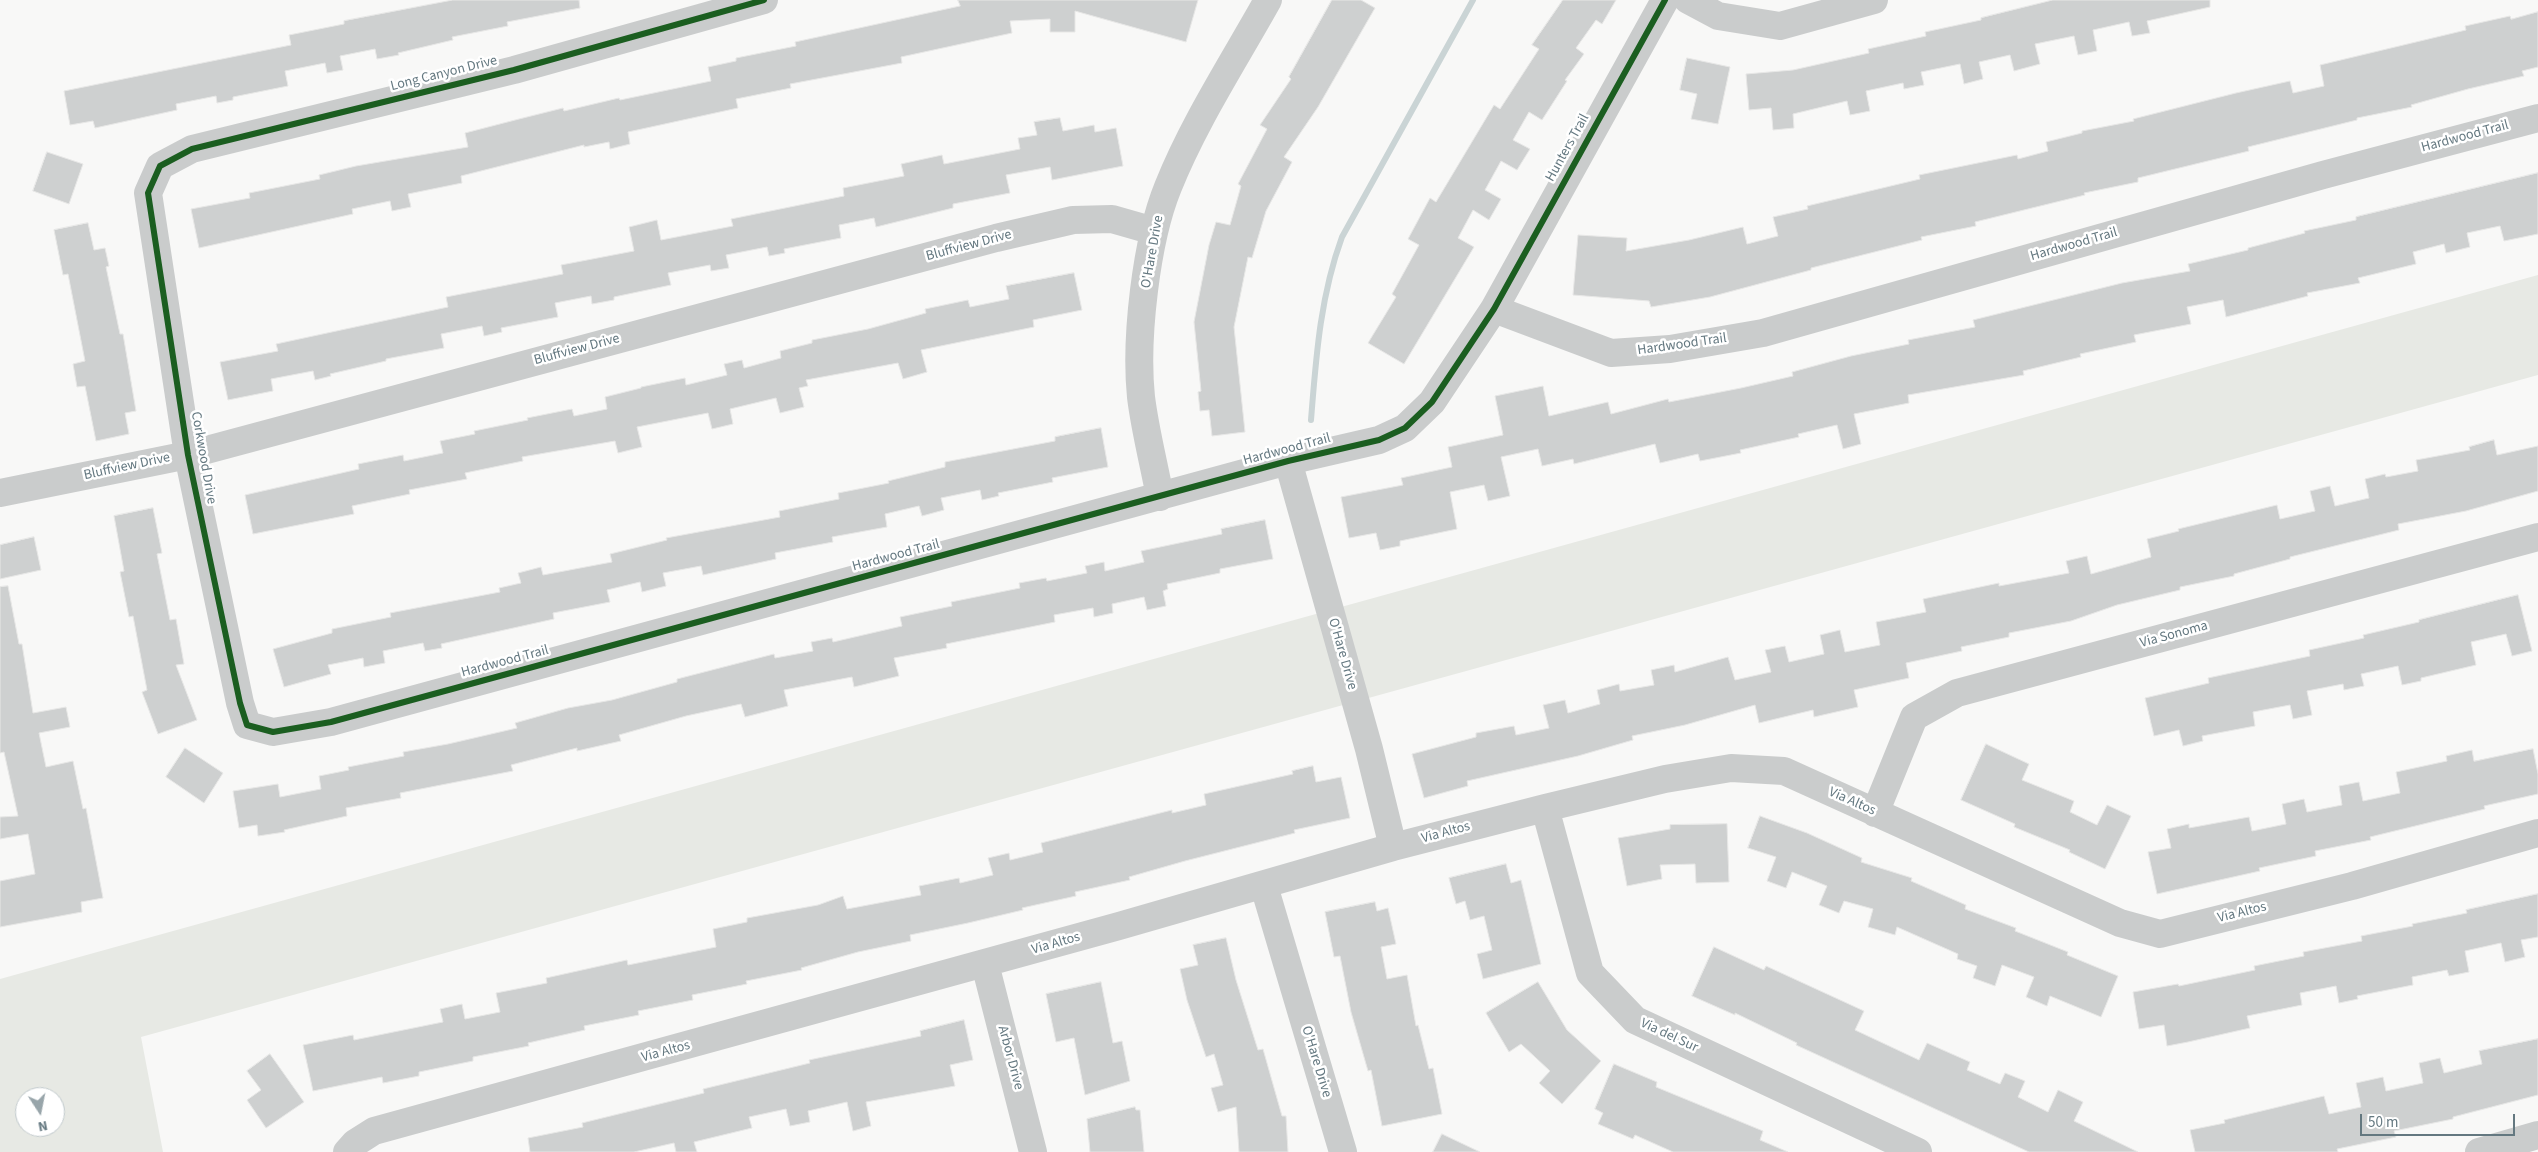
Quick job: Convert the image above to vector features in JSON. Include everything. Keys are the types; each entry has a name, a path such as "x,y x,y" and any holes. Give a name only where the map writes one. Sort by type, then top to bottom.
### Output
{"street":[{"name":"Long Canyon Drive","path":"148,193 160,166 192,149 514,70 764,0"},
{"name":"O'Hare Drive","path":"1160,497 1141,387 1140,330 1154,231 1167,189 1184,150 1268,0"},
{"name":"Hunters Trail","path":"1494,309 1665,0"},
{"path":"1688,0 1718,16 1780,26 1874,0"},
{"name":"Hardwood Trail","path":"247,725 272,732 331,722 1288,461 1379,440 1405,428 1432,402 1494,309 1611,353 1670,349 1763,333 2322,175 2538,118"},
{"name":"Corkwood Drive","path":"148,193 188,454 240,703 247,725"},
{"name":"Bluffview Drive","path":"0,493 188,454 986,240 1073,220 1112,219 1154,231"},
{"name":"O'Hare Drive","path":"1288,461 1369,749 1393,847"},
{"name":"Via Sonoma","path":"1875,813 1914,717 1957,693 2538,537"},
{"name":"Via Altos","path":"347,1152 354,1143 374,1131 985,964 1264,886 1393,847 1665,779 1731,768 1784,771 2120,923 2160,934 2352,886 2538,833"},
{"name":"Via del Sur","path":"1545,808 1590,973 1635,1020 1918,1152"},
{"name":"O'Hare Drive","path":"1264,886 1343,1152"},
{"name":"Arbor Drive","path":"985,964 1033,1152"},
{"path":"2479,1152 2538,1135"}],"shaded area":[{"path":"2538,275 2538,375 141,1037 163,1152 0,1152 0,979"}],"building":[{"path":"453,0 579,0 580,8 507,22 508,26 452,37 453,40 398,53 399,55 377,59 375,49 340,56 343,70 327,73 325,63 285,71 288,86 233,97 233,100 217,103 216,96 176,104 177,110 95,128 93,121 70,125 64,91 291,45 289,35 344,24 344,21"},
{"path":"958,0 1198,0 1186,42 1075,11 1075,32 1050,32 1050,19 1010,21 1012,33 901,57 902,63 790,84 791,88 736,99 738,108 628,132 630,144 610,149 609,142 584,147 584,145 461,176 462,183 408,194 411,207 392,211 390,201 352,209 353,214 199,248 191,209 250,198 249,193 320,179 319,175 356,166 468,147 465,133 563,108 564,111 619,98 620,100 711,81 708,67 736,61 736,58 796,46 795,42 960,6"},
{"path":"1332,0 1361,0 1375,8 1318,107 1284,157 1292,162 1266,211 1252,258 1248,257 1234,327 1245,432 1212,436 1209,410 1200,411 1198,392 1201,391 1194,322 1209,245 1216,222 1230,225 1241,186 1238,184 1267,129 1260,125 1291,79 1289,77"},
{"path":"1563,0 1616,0 1602,24 1596,20 1576,48 1584,54 1565,80 1567,81 1542,120 1529,112 1513,140 1530,149 1517,170 1501,161 1485,190 1501,199 1489,220 1473,210 1458,238 1474,247 1404,364 1368,343 1396,297 1392,294 1419,245 1408,239 1430,198 1436,202 1494,105 1500,109 1539,49 1532,45"},
{"path":"2053,0 2210,0 2210,7 2147,21 2150,33 2132,36 2129,22 2093,30 2097,51 2078,55 2074,36 2035,44 2040,64 2014,71 2010,55 1979,62 1983,79 1964,84 1960,64 1921,72 1924,85 1904,89 1903,83 1866,91 1870,111 1850,115 1847,101 1793,114 1794,128 1773,130 1771,108 1749,110 1746,74 1793,70 1869,53 1868,49 1926,36 1925,32 1981,20 1981,18"},
{"path":"2538,12 2538,67 2522,71 2524,76 2468,89 2411,105 2412,107 2357,118 2357,120 2248,147 2249,151 2138,178 2138,182 2084,193 2085,195 1975,222 1976,226 1921,237 1922,240 1811,268 1811,270 1710,297 1651,307 1649,301 1573,295 1578,235 1627,238 1626,251 1689,240 1743,227 1747,244 1778,236 1773,217 1808,209 1807,206 1920,179 1919,175 2017,155 2018,159 2048,151 2046,142 2082,133 2082,131 2134,121 2133,119 2236,93 2290,81 2293,93 2324,86 2320,65 2466,30 2465,26 2510,16 2511,19"},
{"path":"1687,58 1730,67 1718,124 1691,119 1697,94 1680,90"},
{"path":"1060,118 1063,131 1094,125 1095,132 1116,128 1123,166 1052,180 1050,167 1006,175 1010,193 953,204 953,208 876,227 874,218 839,225 841,238 784,249 785,253 769,256 767,247 726,255 729,268 711,271 710,265 668,273 671,285 614,297 614,300 592,304 591,296 555,303 558,317 501,328 502,332 484,336 482,326 441,334 444,348 386,359 386,361 330,374 331,376 315,380 313,371 271,379 273,391 228,400 220,362 278,351 276,344 448,307 446,297 563,274 561,265 634,251 629,227 657,220 661,240 733,226 731,219 844,196 843,188 904,176 901,164 942,155 944,164 1020,149 1018,138 1037,135 1034,122"},
{"path":"47,152 83,164 69,204 33,191"},
{"path":"2538,173 2538,234 2504,241 2500,226 2467,233 2470,247 2446,253 2444,244 2413,252 2416,264 2358,278 2360,283 2307,293 2308,296 2226,317 2223,300 2187,307 2191,324 2134,335 2136,342 2080,354 2081,357 2023,371 2024,375 1908,395 1909,403 1854,414 1861,444 1843,449 1837,425 1798,434 1799,437 1740,450 1741,453 1700,461 1698,454 1660,463 1655,444 1574,464 1573,459 1542,466 1538,449 1501,457 1510,496 1488,501 1484,485 1450,492 1457,529 1400,541 1400,546 1380,550 1376,533 1349,538 1341,497 1403,485 1401,478 1452,467 1448,447 1503,435 1495,396 1543,386 1549,416 1608,402 1611,414 1668,399 1669,402 1741,388 1793,376 1792,372 1851,356 1909,344 1908,340 1975,327 1973,320 2122,283 2190,271 2188,264 2248,250 2248,248 2305,233 2304,231 2356,220 2356,217"},
{"path":"88,223 94,250 105,248 109,266 106,267 120,334 123,334 136,411 125,413 129,434 96,441 85,386 77,387 73,364 85,361 68,274 63,275 54,230"},
{"path":"1074,273 1082,310 1033,320 1034,327 921,350 927,372 903,379 898,363 806,380 808,386 799,388 804,407 780,413 776,398 730,409 733,424 712,429 708,413 637,427 642,447 618,453 615,441 522,457 523,461 465,473 467,479 409,490 410,494 352,506 354,514 253,534 245,495 359,469 358,464 403,455 404,461 443,453 440,441 475,434 474,431 572,409 574,416 607,409 605,397 685,378 686,385 727,375 724,364 742,360 744,368 781,358 780,351 812,343 812,340 868,329 926,313 925,309 968,300 970,307 1009,299 1006,286"},
{"path":"1101,428 1108,467 1052,478 1053,482 998,493 999,496 982,500 980,490 941,498 944,510 922,516 919,506 885,514 887,527 832,537 833,542 775,553 776,559 703,575 701,566 663,573 666,586 642,592 640,582 607,590 610,602 553,613 554,619 441,644 442,648 425,651 423,643 383,651 385,663 364,667 363,658 328,665 331,674 284,687 273,649 332,633 332,629 391,617 390,613 500,592 499,588 521,583 518,573 541,567 543,575 612,562 610,554 667,540 666,538 780,517 779,511 839,499 838,493 889,483 888,481 945,467 945,462 1055,441 1055,437"},
{"path":"2494,440 2497,455 2538,446 2538,491 2466,511 2398,524 2399,530 2290,557 2290,559 2234,574 2234,576 2180,587 2180,590 2117,605 2071,621 2009,633 2009,637 1961,647 1962,651 1906,663 1909,678 1854,690 1858,707 1814,717 1813,710 1759,723 1755,705 1685,725 1632,736 1633,740 1578,756 1467,781 1468,786 1424,798 1412,754 1476,737 1476,733 1514,726 1516,735 1549,728 1543,705 1565,700 1568,713 1600,704 1597,690 1619,684 1620,691 1654,685 1651,670 1674,665 1675,672 1728,657 1735,680 1771,672 1765,650 1785,646 1789,662 1824,654 1820,635 1840,630 1845,652 1880,645 1876,622 1926,612 1923,599 1999,583 1999,586 2069,573 2066,561 2087,556 2091,574 2151,557 2147,539 2179,531 2178,529 2277,505 2280,519 2315,511 2310,491 2330,486 2335,506 2369,498 2365,479 2385,474 2386,477 2418,471 2416,460 2470,450 2469,447"},
{"path":"153,508 162,553 157,554 170,620 176,619 184,664 176,665 197,720 158,734 142,692 147,690 133,616 129,617 120,572 124,571 114,516"},
{"path":"1265,520 1273,559 1220,569 1220,573 1167,584 1168,589 1163,591 1166,606 1147,610 1144,597 1112,604 1113,613 1094,617 1093,608 1054,615 1055,622 946,644 947,648 894,658 899,676 854,687 852,677 784,690 788,706 745,717 741,704 686,716 619,735 621,741 577,751 577,748 511,765 513,771 400,793 401,798 346,808 347,816 284,830 285,832 258,836 257,825 239,828 233,791 278,784 280,797 321,789 319,776 349,770 348,767 404,756 403,752 517,728 515,723 568,708 612,700 677,682 677,679 774,654 775,658 813,651 811,642 832,638 833,642 902,626 900,617 952,606 951,602 1020,588 1019,583 1046,578 1047,581 1087,573 1085,566 1104,562 1105,571 1144,562 1141,551 1222,534 1221,529"},
{"path":"34,537 41,570 0,579 0,545"},
{"path":"8,586 19,644 22,644 33,713 66,707 70,727 39,733 46,767 73,761 83,809 86,808 103,898 81,902 82,912 0,927 0,881 35,874 28,834 0,839 0,817 18,816 4,752 0,753 0,587"},
{"path":"2518,595 2532,651 2512,656 2506,634 2471,642 2476,665 2421,678 2421,681 2402,685 2398,666 2361,674 2364,686 2344,690 2343,684 2307,691 2312,715 2293,719 2290,705 2253,712 2255,726 2202,736 2203,741 2183,746 2179,730 2154,736 2145,698 2209,683 2208,678 2310,656 2309,650 2364,638 2363,635"},
{"path":"1986,744 2029,764 2022,780 2074,801 2070,812 2097,825 2107,805 2131,816 2105,869 2069,852 2070,850 2014,827 2015,824 1961,800"},
{"path":"185,748 223,773 204,803 166,777"},
{"path":"2533,749 2538,774 2538,794 2484,806 2485,809 2370,837 2371,840 2315,851 2316,856 2259,868 2260,871 2157,894 2148,852 2171,848 2167,829 2189,824 2189,828 2249,817 2252,831 2286,824 2282,804 2304,799 2307,812 2342,805 2339,786 2359,782 2363,801 2400,793 2396,772 2447,761 2446,756 2472,750 2474,761"},
{"path":"1313,766 1316,782 1341,777 1350,818 1294,830 1295,833 1129,877 1130,880 1075,892 1076,896 968,923 910,935 911,941 858,952 801,968 802,970 746,981 747,984 692,995 693,1000 638,1011 639,1015 584,1026 585,1030 528,1043 529,1046 473,1057 473,1061 419,1072 419,1076 383,1083 382,1077 313,1091 303,1045 353,1035 354,1040 443,1022 440,1009 462,1004 465,1019 500,1012 496,993 547,983 546,978 627,960 628,965 716,947 713,929 747,922 747,918 818,905 843,896 847,909 921,895 919,886 959,878 960,883 993,875 988,858 1009,853 1010,860 1043,852 1041,843 1172,810 1172,813 1206,805 1204,794 1293,774 1292,771"},
{"path":"1760,816 1807,833 1862,858 1861,862 1912,878 1911,881 1966,905 1965,909 2016,928 2015,931 2068,952 2067,955 2118,976 2101,1017 2050,996 2047,1006 2026,997 2034,977 2002,965 1995,986 1973,978 1977,966 1957,959 1958,954 1897,927 1895,935 1868,927 1873,909 1844,901 1839,913 1819,905 1827,886 1792,872 1786,888 1767,881 1776,857 1748,848"},
{"path":"1727,824 1729,882 1696,883 1695,864 1660,865 1662,879 1627,886 1618,838 1670,829 1670,825"},
{"path":"1506,864 1511,883 1521,880 1541,964 1483,979 1477,954 1492,950 1484,916 1470,920 1465,901 1456,904 1449,878"},
{"path":"2538,894 2538,937 2521,940 2525,957 2505,962 2501,943 2465,951 2469,972 2449,976 2447,970 2412,977 2413,985 2357,996 2358,999 2339,1003 2336,986 2300,993 2302,1005 2247,1016 2250,1028 2167,1046 2164,1025 2139,1029 2133,992 2178,984 2179,986 2255,970 2254,966 2304,956 2303,952 2362,941 2361,936 2413,926 2412,924 2467,913 2466,910"},
{"path":"1375,902 1377,911 1388,908 1396,944 1381,947 1387,979 1407,975 1416,1026 1418,1025 1429,1069 1433,1068 1442,1114 1382,1126 1371,1070 1368,1071 1351,1012 1340,956 1334,957 1325,912"},
{"path":"1226,938 1236,980 1258,1050 1263,1049 1282,1116 1286,1116 1288,1152 1239,1152 1236,1107 1218,1112 1211,1088 1223,1085 1214,1054 1206,1057 1187,1000 1180,969 1198,965 1193,945"},
{"path":"1714,947 1764,970 1766,966 1864,1011 1855,1030 1919,1060 1927,1043 1970,1062 1967,1070 2000,1084 2005,1073 2025,1081 2018,1097 2048,1112 2058,1090 2083,1102 2074,1121 2138,1152 2029,1152 1796,1045 1797,1043 1735,1013 1735,1015 1692,996"},
{"path":"1101,982 1113,1043 1122,1041 1130,1081 1085,1095 1074,1038 1056,1042 1046,994"},
{"path":"1538,982 1567,1030 1601,1061 1562,1104 1539,1083 1550,1071 1521,1044 1509,1052 1486,1013"},
{"path":"964,1020 973,1060 950,1065 955,1086 866,1102 871,1126 853,1131 847,1102 808,1111 810,1122 790,1126 786,1109 749,1117 752,1128 694,1142 697,1152 676,1152 674,1143 634,1152 530,1152 528,1138 583,1127 582,1123 704,1093 703,1089 810,1063 809,1060 921,1036 920,1031"},
{"path":"2538,1039 2538,1095 2453,1117 2453,1119 2394,1131 2396,1137 2337,1149 2338,1152 2195,1152 2190,1130 2225,1123 2224,1120 2324,1096 2329,1114 2361,1107 2356,1083 2383,1077 2386,1091 2423,1083 2419,1063 2440,1058 2444,1073 2482,1064 2479,1051"},
{"path":"270,1054 304,1102 266,1128 247,1100 261,1090 247,1071"},
{"path":"1614,1064 1657,1082 1656,1087 1763,1131 1760,1140 1788,1152 1673,1152 1635,1135 1633,1139 1598,1124 1603,1113 1595,1109"},
{"path":"1135,1107 1136,1110 1140,1110 1144,1152 1090,1152 1087,1119"},
{"path":"1442,1134 1480,1152 1433,1152"}],"waterway":[{"path":"1311,420 1320,328 1329,282 1342,237 1473,0"}],"cycle path":[{"path":"764,0 514,70 192,149 160,166 148,193 188,455 240,703 247,725 273,732 331,722 1288,461 1379,440 1405,428 1432,402 1494,309 1665,0"}]}
